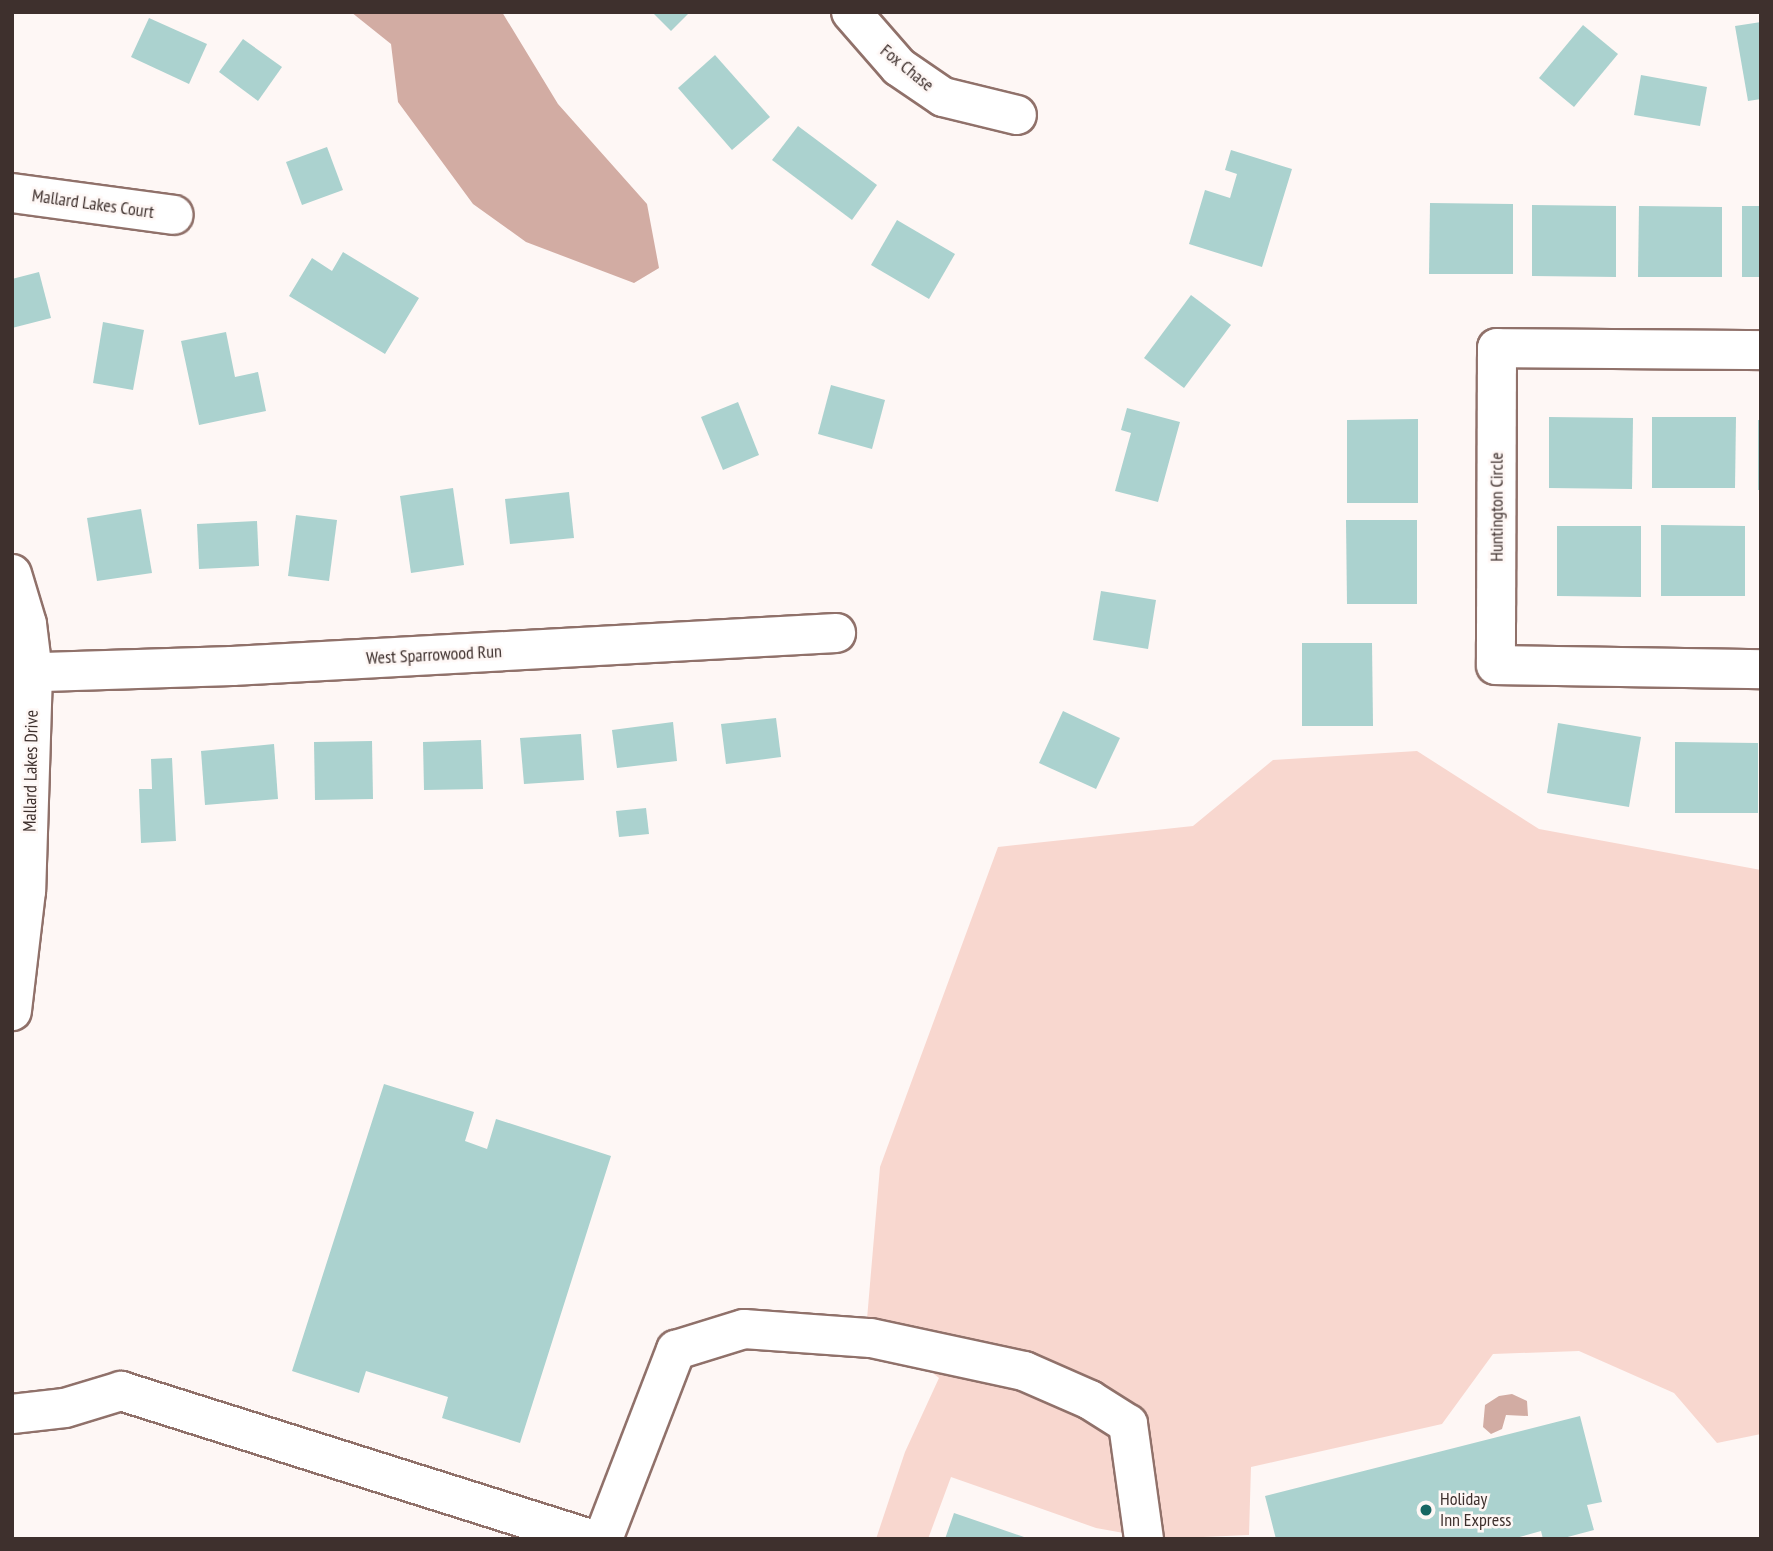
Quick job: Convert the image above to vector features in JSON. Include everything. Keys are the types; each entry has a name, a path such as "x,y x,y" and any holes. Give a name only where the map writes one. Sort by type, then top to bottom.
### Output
{"street":[{"name":"Fox Chase","path":"851,12 900,67 943,97 1017,115"},
{"name":"Mallard Lakes Court","path":"12,193 174,215"},
{"name":"Huntington Circle","path":"1761,350 1497,348 1496,664 1761,668"},
{"name":"Mallard Lakes Drive","path":"12,575 27,624 22,673 26,891 12,1011"},
{"name":"West Sparrowood Run","path":"22,673 836,633"},
{"path":"603,1539 676,1350 744,1329 871,1338 1024,1371 1090,1400 1128,1424 1144,1539"},
{"path":"12,1414 65,1408 121,1391 590,1539"}],"shaded area":[{"path":"351,12 502,12 558,104 647,204 659,268 634,283 526,242 473,204 398,102 391,44"},
{"path":"1417,751 1539,829 1761,870 1761,1434 1717,1443 1674,1393 1579,1351 1493,1354 1442,1424 1251,1467 1249,1535 1157,1539 1096,1528 951,1477 928,1539 876,1539 905,1452 939,1378 867,1319 880,1167 998,847 1193,826 1273,760"},
{"path":"1512,1394 1527,1401 1528,1416 1506,1415 1502,1429 1491,1434 1483,1427 1485,1405 1499,1396"}],"building":[{"path":"652,12 690,12 671,31"},
{"path":"149,18 207,44 189,84 131,57"},
{"path":"1761,22 1761,99 1748,101 1735,26"},
{"path":"1583,25 1618,54 1574,107 1539,78"},
{"path":"243,39 282,67 258,101 219,72"},
{"path":"715,55 770,117 732,150 678,88"},
{"path":"1641,75 1707,87 1700,126 1634,115"},
{"path":"798,126 877,185 852,220 772,160"},
{"path":"327,147 343,190 302,205 286,162"},
{"path":"1231,150 1292,169 1262,267 1189,244 1205,190 1230,198 1237,174 1225,170"},
{"path":"1430,203 1513,204 1513,274 1429,274"},
{"path":"1532,205 1616,206 1616,277 1532,276"},
{"path":"1639,206 1722,207 1722,277 1638,277"},
{"path":"1742,206 1761,206 1761,277 1742,277"},
{"path":"897,220 955,254 929,299 871,265"},
{"path":"343,252 419,298 385,354 289,296 312,258 332,271"},
{"path":"39,272 51,318 12,328 12,279"},
{"path":"1191,295 1231,325 1184,388 1144,358"},
{"path":"103,322 144,330 133,390 93,383"},
{"path":"226,332 235,377 258,372 266,411 199,425 181,341"},
{"path":"831,385 885,400 872,449 818,434"},
{"path":"738,402 759,455 723,470 701,417"},
{"path":"1127,408 1180,422 1158,502 1115,491 1131,433 1121,430"},
{"path":"1549,417 1633,418 1632,489 1549,488"},
{"path":"1652,417 1736,417 1735,488 1652,488"},
{"path":"1418,419 1418,503 1347,503 1347,420"},
{"path":"1758,420 1761,420 1761,490 1758,490"},
{"path":"453,488 464,565 411,573 400,496"},
{"path":"569,492 574,538 510,544 505,499"},
{"path":"141,509 152,573 97,581 87,518"},
{"path":"296,515 337,520 329,581 288,576"},
{"path":"1346,520 1417,520 1417,604 1347,604"},
{"path":"257,521 259,566 199,569 197,524"},
{"path":"1661,525 1745,526 1745,596 1661,596"},
{"path":"1557,526 1641,526 1641,597 1557,596"},
{"path":"1101,591 1156,600 1148,649 1093,640"},
{"path":"1302,643 1372,643 1373,726 1302,726"},
{"path":"1063,711 1120,738 1096,789 1039,763"},
{"path":"776,718 781,757 726,764 721,724"},
{"path":"673,722 677,761 617,768 612,730"},
{"path":"1558,723 1641,737 1629,807 1547,793"},
{"path":"581,734 584,780 524,784 520,738"},
{"path":"481,740 483,789 424,790 423,742"},
{"path":"372,741 373,799 315,800 314,742"},
{"path":"1675,742 1758,743 1758,813 1675,813"},
{"path":"274,744 278,799 205,805 201,751"},
{"path":"172,758 176,841 141,843 139,789 152,789 151,759"},
{"path":"646,808 649,834 619,837 616,811"},
{"path":"384,1084 474,1112 465,1141 487,1149 496,1119 611,1156 520,1443 442,1418 448,1397 366,1371 359,1393 292,1371"},
{"path":"1580,1416 1602,1502 1587,1505 1594,1530 1560,1539 1543,1539 1541,1531 1512,1539 1276,1539 1265,1496"},
{"path":"954,1513 1027,1538 1027,1539 945,1539"}],"place":[{"name":"Holiday Inn Express","path":"1426,1510"}]}
